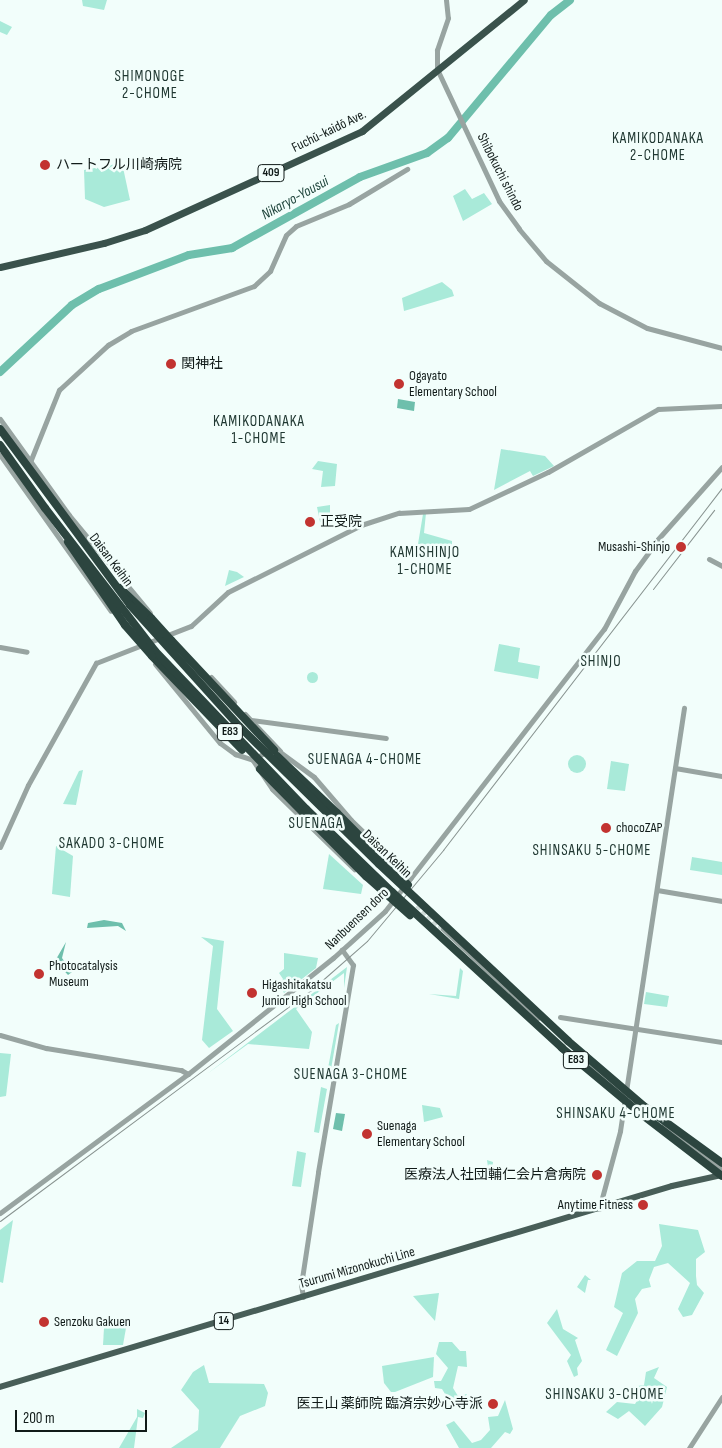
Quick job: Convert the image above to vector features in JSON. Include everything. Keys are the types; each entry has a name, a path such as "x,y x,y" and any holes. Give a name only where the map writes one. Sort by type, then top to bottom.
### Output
{"highway":[{"name":"Fuchū-kaidō Ave.","path":"0,267 130,236 362,131 524,0"},
{"name":"Daisan Keihin","path":"0,429 108,577 172,654 240,727 442,931 584,1068 722,1175"},
{"name":"Daisan Keihin","path":"0,444 64,536 128,619 203,703 306,809 591,1062 722,1163"},
{"path":"64,536 107,601 176,682 244,747"},
{"path":"108,577 262,738 420,897 442,931"},
{"path":"261,756 262,738"},
{"path":"260,769 399,907 442,931"}],"main road":[{"name":"Tsurumi Mizonokuchi Line","path":"0,1387 690,1181 722,1175"}],"street":[{"path":"437,69 437,50 448,18 446,0"},
{"name":"Shibokuchi shindo","path":"437,69 511,220 539,254 564,277 599,303 636,323 668,335 722,348"},
{"path":"30,462 56,396 108,345 127,333 254,286 270,271 286,235 296,226 348,204 407,169"},
{"path":"0,847 28,785 96,663 155,642 200,620 228,592 361,525 399,513 469,509 569,460 658,409 722,406"},
{"path":"0,419 89,541 171,635 251,720 277,752 314,777 351,820 411,878"},
{"path":"0,434 155,642 261,756 375,868"},
{"path":"0,444 73,543 244,747 260,769 263,777"},
{"path":"0,455 65,550 140,647 220,743 235,754 253,760 263,777 305,822 392,903"},
{"name":"Nanbuensen doro","path":"0,1213 188,1074 342,950 392,903 604,629 635,570 658,539 722,467"},
{"path":"709,559 722,566"},
{"path":"0,647 27,652"},
{"path":"599,1209 617,1148 637,1029 684,708"},
{"path":"251,720 386,738"},
{"path":"244,747 261,756"},
{"path":"253,760 270,752 277,752"},
{"path":"260,769 261,756"},
{"path":"675,768 722,776"},
{"path":"657,890 722,901"},
{"path":"442,931 625,1097 722,1175"},
{"path":"303,1297 301,1285 316,1180 353,965 342,950"},
{"path":"560,1017 722,1042"},
{"path":"0,1035 46,1048 181,1070 188,1074"},
{"path":"625,1097 722,1168"},
{"path":"689,1448 722,1397"}],"shaded area":[{"path":"82,0 107,0 104,10 83,6"},
{"path":"0,21 12,27 7,35 0,32"},
{"path":"494,142 489,151 489,163 481,147"},
{"path":"122,163 130,200 104,207 85,199 84,170"},
{"path":"465,189 472,199 484,193 492,204 463,221 453,196"},
{"path":"442,282 452,290 454,296 404,311 402,298"},
{"path":"398,399 415,402 414,411 397,408"},
{"path":"501,449 545,456 554,466 533,476 530,471 494,490"},
{"path":"318,461 337,464 335,486 321,487 323,471 312,469"},
{"path":"330,505 330,521 320,522 317,507"},
{"path":"426,513 424,533 452,541 452,548 418,544 423,514"},
{"path":"229,570 237,572 244,577 225,586"},
{"path":"499,644 520,648 518,662 540,666 538,679 494,671"},
{"path":"310,672 314,672 317,677 316,681 310,682 307,679 307,675"},
{"path":"573,755 581,755 586,760 584,771 573,773 568,768 568,760"},
{"path":"611,761 629,764 625,791 607,789"},
{"path":"83,770 76,805 63,804 79,771"},
{"path":"56,846 73,856 70,897 52,894"},
{"path":"329,854 363,885 361,894 323,889"},
{"path":"692,857 722,862 722,875 690,870"},
{"path":"104,920 122,923 126,931 118,926 87,928 88,923"},
{"path":"201,937 224,941 217,1009 233,1031 209,1048 202,1040 213,946"},
{"path":"66,942 62,958 72,972 68,975 55,961"},
{"path":"284,953 318,958 316,968 284,993 280,986 283,979 279,973 284,969"},
{"path":"347,967 344,988 344,973 296,1009 312,1032 309,1049 248,1044 207,1074"},
{"path":"460,968 463,971 459,999 429,994 456,996"},
{"path":"646,992 669,996 667,1007 644,1004"},
{"path":"339,1023 330,1075 327,1074 336,1025"},
{"path":"0,1053 11,1054 6,1096 0,1097"},
{"path":"321,1087 327,1089 319,1133 314,1132"},
{"path":"422,1105 440,1108 443,1117 424,1122"},
{"path":"336,1113 345,1114 342,1131 333,1129"},
{"path":"297,1151 306,1153 301,1187 292,1186"},
{"path":"487,1160 493,1162 491,1182 490,1182"},
{"path":"13,1220 3,1283 0,1282 0,1230"},
{"path":"659,1224 698,1230 705,1252 696,1259 696,1276 697,1285 704,1293 692,1315 683,1317 678,1309 690,1283 668,1263 654,1267 649,1280 651,1287 642,1289 635,1299 638,1313 617,1356 606,1350 623,1313 614,1307 622,1273 637,1261 655,1261 662,1246"},
{"path":"585,1275 591,1280 588,1280 585,1293 577,1287"},
{"path":"439,1293 435,1321 413,1296"},
{"path":"557,1309 563,1329 578,1338 575,1340 582,1361 577,1368 578,1375 574,1377 567,1361 571,1355 547,1323"},
{"path":"119,1326 126,1328 123,1345 103,1345 104,1328"},
{"path":"439,1342 452,1342 460,1351 466,1351 467,1367 458,1366 453,1388 458,1396 467,1394 462,1402 450,1402 442,1389 435,1388 434,1381 441,1381 448,1368 436,1354"},
{"path":"434,1357 433,1377 395,1392 391,1392 384,1383 382,1366"},
{"path":"204,1365 209,1383 264,1384 268,1393 265,1406 240,1416 220,1448 171,1448 198,1430 199,1410 181,1390 193,1372"},
{"path":"659,1367 654,1378 667,1387 662,1407 645,1426 629,1411 618,1419 606,1412 617,1402 635,1404 640,1396 638,1386 644,1385 646,1372"},
{"path":"505,1400 513,1429 510,1434 505,1432 491,1448 459,1448 446,1425 454,1421 472,1443 481,1440 490,1430 488,1417 498,1416"},
{"path":"137,1409 145,1413 143,1418 138,1417 134,1448 119,1448 137,1417"}],"waterway":[{"name":"Nikaryo-Yousui","path":"0,372 72,305 99,289 189,255 232,248 360,177 427,153 448,138 551,15 570,0"}],"tunnel":[{"path":"417,905 443,929"}],"railway":[{"path":"0,1221 310,991 367,941 443,850 722,488"},
{"path":"653,589 714,510"}],"place":[{"name":"ハートフル川崎病院","path":"45,165"},
{"name":"関神社","path":"171,364"},
{"name":"Ogayato Elementary School","path":"399,384"},
{"name":"正受院","path":"310,522"},
{"name":"Musashi-Shinjo","path":"681,547"},
{"name":"chocoZAP","path":"606,828"},
{"name":"Photocatalysis Museum","path":"39,974"},
{"name":"Higashitakatsu Junior High School","path":"252,993"},
{"name":"Suenaga Elementary School","path":"367,1134"},
{"name":"医療法人社団輔仁会片倉病院","path":"597,1175"},
{"name":"Anytime Fitness","path":"643,1205"},
{"name":"Senzoku Gakuen","path":"44,1322"},
{"name":"医王山 薬師院 臨済宗妙心寺派","path":"493,1404"}],"district":[{"name":"SHIMONOGE 2-CHOME","path":"150,84"},
{"name":"KAMIKODANAKA 2-CHOME","path":"658,146"},
{"name":"KAMIKODANAKA 1-CHOME","path":"259,430"},
{"name":"KAMISHINJO 1-CHOME","path":"425,560"},
{"name":"SHINJO","path":"601,662"},
{"name":"SUENAGA 4-CHOME","path":"365,760"},
{"name":"SUENAGA","path":"316,824"},
{"name":"SAKADO 3-CHOME","path":"112,844"},
{"name":"SHINSAKU 5-CHOME","path":"592,851"},
{"name":"SUENAGA 3-CHOME","path":"351,1075"},
{"name":"SHINSAKU 4-CHOME","path":"616,1114"},
{"name":"SHINSAKU 3-CHOME","path":"605,1395"}]}
